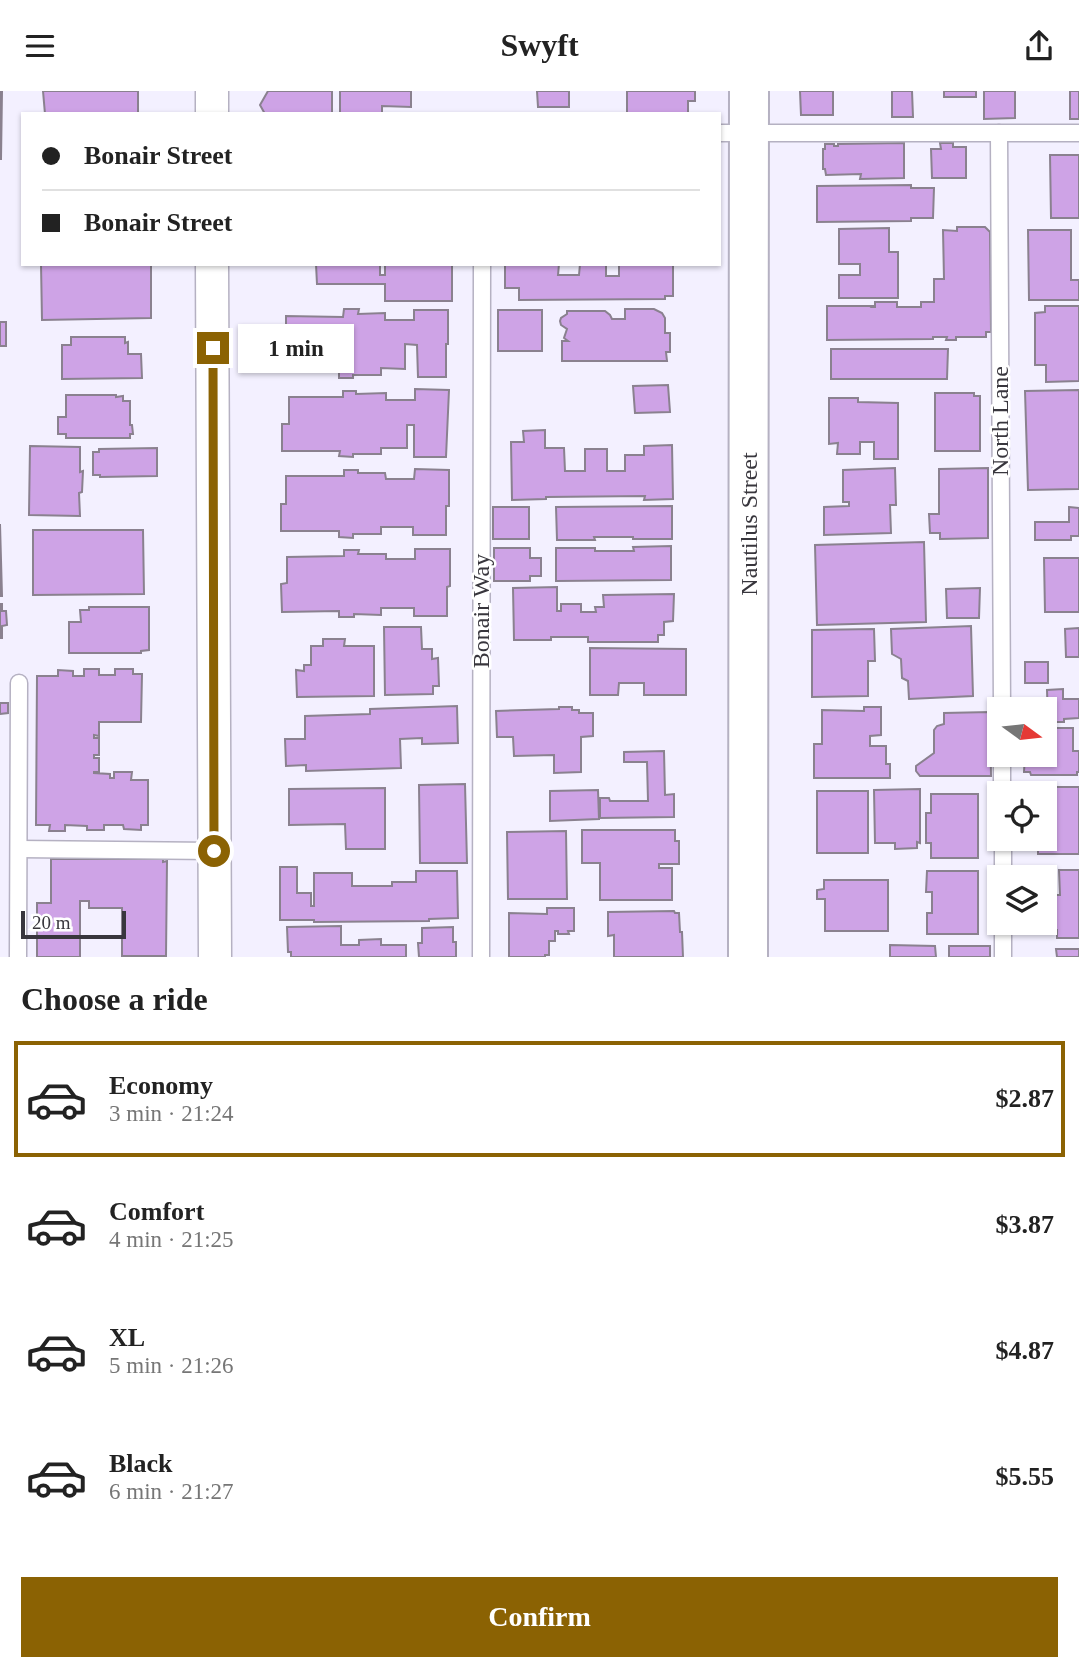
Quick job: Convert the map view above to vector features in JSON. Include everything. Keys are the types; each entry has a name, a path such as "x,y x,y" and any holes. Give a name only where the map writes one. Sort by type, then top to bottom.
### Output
{"street":[{"path":"212,91 212,112"},
{"name":"Nautilus Street","path":"748,957 734,133 749,91"},
{"path":"212,266 215,957"}],"lane":[{"path":"734,133 1079,133"},
{"name":"North Lane","path":"999,133 1002,697"},
{"name":"Bonair Way","path":"481,957 482,266"},
{"path":"18,957 19,683"},
{"path":"19,849 214,851"},
{"path":"1003,935 1003,957"}],"building":[{"path":"2,91 1,159 0,159"},
{"path":"43,91 138,91 138,112 45,112"},
{"path":"268,91 332,91 332,112 264,112 260,105"},
{"path":"340,91 411,91 411,107 382,106 382,112 340,112"},
{"path":"537,91 569,91 569,107 538,107"},
{"path":"627,91 695,91 695,101 688,101 688,112 627,112"},
{"path":"800,91 833,91 833,115 801,115"},
{"path":"892,91 912,91 913,117 892,117"},
{"path":"944,91 976,91 976,97 944,97"},
{"path":"984,91 1015,91 1015,118 984,119"},
{"path":"1070,91 1079,91 1079,119 1070,119"},
{"path":"904,143 904,178 860,179 861,174 826,175 823,169 825,144 838,146"},
{"path":"940,143 966,147 966,178 932,178 931,149 941,149"},
{"path":"1050,155 1079,155 1079,218 1051,218"},
{"path":"911,185 911,188 934,188 933,218 911,218 911,221 817,222 817,186"},
{"path":"957,227 985,227 990,232 991,332 986,332 986,337 956,337 956,340 933,337 827,340 827,306 875,307 875,302 897,302 897,307 921,307 921,302 934,302 934,279 944,279 943,230 957,231"},
{"path":"889,228 889,252 898,252 898,298 839,298 839,275 860,275 860,264 839,264 839,229"},
{"path":"1028,230 1071,230 1071,280 1079,280 1079,300 1029,300"},
{"path":"41,266 151,266 151,318 42,320"},
{"path":"316,266 380,266 380,275 385,275 385,266 452,266 452,301 385,301 385,284 317,284"},
{"path":"505,266 559,266 558,275 579,275 580,266 606,266 606,276 619,276 619,266 673,266 673,296 665,296 665,299 519,300 519,288 505,288"},
{"path":"1045,306 1079,306 1079,381 1046,382 1046,365 1035,365 1035,313 1045,312"},
{"path":"344,309 359,309 358,314 385,313 385,320 414,320 414,310 448,310 446,377 418,377 417,345 405,344 405,369 381,368 381,375 339,378 339,372 281,372 281,343 286,343 286,316 343,317"},
{"path":"625,309 654,309 662,313 665,318 665,333 670,333 667,361 562,361 562,341 568,341 564,338 567,329 560,321 567,311 605,311 612,319 625,319"},
{"path":"498,310 542,310 542,351 498,351"},
{"path":"0,322 6,322 6,346 0,346"},
{"path":"71,337 125,337 128,354 141,354 142,378 62,379 62,345 71,345"},
{"path":"831,349 948,349 947,379 831,379"},
{"path":"668,385 670,412 635,413 633,386"},
{"path":"415,389 449,390 446,457 414,457 414,425 407,425 407,448 381,448 381,454 353,454 353,457 339,456 340,451 282,451 282,424 289,424 289,397 343,397 343,391 356,391 356,394 386,393 386,400 415,400"},
{"path":"1079,390 1079,489 1028,490 1025,391"},
{"path":"935,393 974,393 974,396 980,396 980,451 935,451"},
{"path":"66,395 123,396 123,401 130,401 130,425 133,434 130,434 130,438 66,438 66,434 58,434 58,417 66,417"},
{"path":"829,398 898,403 898,459 874,459 874,442 860,442 860,454 837,454 838,443 829,444"},
{"path":"545,430 545,448 564,448 565,471 585,471 585,449 607,449 607,471 625,471 625,455 644,455 644,446 672,445 673,499 644,500 645,496 512,500 511,442 524,442 523,431"},
{"path":"30,446 80,447 80,472 83,471 82,492 79,493 80,516 29,515"},
{"path":"157,448 157,476 93,475 93,452 99,452 99,449"},
{"path":"895,468 896,505 890,505 891,533 824,535 824,507 849,506 849,502 843,502 843,470"},
{"path":"988,468 988,538 940,539 940,533 930,533 929,514 939,514 939,469"},
{"path":"415,469 449,470 446,535 413,535 413,527 381,527 381,534 353,534 353,538 339,537 339,531 281,531 281,504 286,504 286,476 344,476 344,470 358,470 358,473 385,473 386,479 414,479"},
{"path":"672,506 672,539 594,537 595,540 557,540 556,507"},
{"path":"493,507 529,507 529,539 493,539"},
{"path":"1069,507 1079,508 1079,536 1071,536 1071,540 1035,540 1035,522 1069,522"},
{"path":"0,524 2,596 0,596"},
{"path":"33,530 143,530 144,594 33,595"},
{"path":"924,542 926,622 817,625 815,545"},
{"path":"671,546 671,580 556,581 556,548 634,551 633,547"},
{"path":"494,548 530,548 530,558 541,558 541,576 530,576 530,581 494,581"},
{"path":"415,549 450,549 447,616 414,616 414,608 381,608 381,615 354,614 354,617 339,617 339,611 282,612 281,584 287,583 287,557 344,556 344,550 359,550 358,554 386,554 386,559 415,559"},
{"path":"1044,558 1079,558 1079,612 1045,612"},
{"path":"557,587 557,611 561,611 561,604 581,604 581,612 596,612 595,607 604,607 603,595 674,594 673,621 664,622 664,635 658,635 658,642 588,642 588,637 514,640 513,588"},
{"path":"980,588 979,618 947,618 946,589"},
{"path":"0,604 2,611 6,611 7,625 2,626 2,638 0,638"},
{"path":"89,607 149,607 149,650 141,653 69,653 69,622 81,622 80,610 89,610"},
{"path":"971,626 973,696 909,699 908,681 902,678 901,659 892,654 891,629"},
{"path":"384,627 421,627 422,649 432,649 432,659 438,658 439,686 433,686 433,694 385,695"},
{"path":"1079,628 1079,657 1066,657 1065,629"},
{"path":"874,629 875,661 868,661 868,696 812,697 812,630"},
{"path":"323,639 345,639 344,646 374,646 374,696 297,697 296,670 304,671 304,665 311,665 311,646 323,646"},
{"path":"590,648 686,649 686,695 644,695 644,683 619,683 618,695 590,695"},
{"path":"1025,662 1048,662 1048,683 1025,683"},
{"path":"84,669 99,669 99,675 115,675 115,669 133,669 133,674 142,674 141,722 99,722 99,736 94,735 94,738 99,738 99,755 94,755 94,758 99,758 99,772 94,773 110,774 110,778 114,778 114,772 132,772 131,780 148,780 148,825 141,825 141,830 124,829 123,825 104,825 104,830 87,830 87,826 65,825 65,831 49,831 50,825 36,825 37,676 58,676 58,670 73,671 73,676 84,676"},
{"path":"1063,689 1063,699 1079,699 1079,718 1057,722 1057,697 1047,697 1047,690"},
{"path":"0,703 8,703 8,713 0,714"},
{"path":"457,706 458,743 422,744 422,738 400,739 401,768 306,771 306,765 286,766 285,739 305,739 305,716 370,714 370,709"},
{"path":"572,707 572,710 579,710 579,713 593,713 593,736 581,737 581,772 554,773 554,755 514,756 513,737 497,737 496,711"},
{"path":"864,707 881,707 881,735 870,736 870,746 886,746 886,764 890,764 890,778 814,778 814,744 822,744 822,710 864,711"},
{"path":"987,712 987,767 991,767 991,776 920,776 916,771 916,766 934,753 934,730 944,724 944,713"},
{"path":"1057,728 1073,728 1073,751 1079,751 1077,775 1031,775 1030,772 1024,772 1024,767 1057,767"},
{"path":"664,751 665,795 674,794 674,817 600,818 600,798 609,798 610,801 648,801 647,762 624,762 624,752"},
{"path":"465,784 467,863 420,863 419,785"},
{"path":"1057,787 1079,787 1079,854 1038,854 1038,851 1057,851"},
{"path":"385,788 385,849 346,849 345,824 289,825 289,789"},
{"path":"920,789 920,843 917,842 917,848 895,849 895,843 875,843 874,790"},
{"path":"598,790 599,819 550,821 550,791"},
{"path":"817,791 868,791 868,853 817,853"},
{"path":"931,794 978,794 978,858 931,858 931,843 926,843 926,813 931,813"},
{"path":"582,830 675,830 675,841 679,841 679,864 659,864 659,868 672,868 672,900 600,900 600,863 582,863"},
{"path":"566,831 567,899 508,899 507,832"},
{"path":"51,859 167,861 166,956 122,956 122,908 89,908 89,901 80,901 80,957 37,957 37,903 51,903"},
{"path":"280,867 297,867 297,893 311,893 311,906 314,906 314,873 352,873 352,886 392,886 392,882 416,882 416,871 457,871 458,918 429,921 280,920"},
{"path":"1059,870 1079,870 1079,938 1057,938 1057,895 1060,895"},
{"path":"927,871 978,871 978,934 927,934 927,913 932,913 932,892 926,892"},
{"path":"824,880 888,880 888,931 825,931 825,899 817,899 817,890 824,889"},
{"path":"547,908 574,908 574,931 558,934 558,931 555,931 555,941 549,941 549,955 545,957 509,957 509,913 547,914"},
{"path":"608,912 679,913 683,957 614,957 614,935 608,936"},
{"path":"341,926 341,945 359,945 359,940 381,939 381,945 406,945 406,957 291,957 291,952 288,952 287,927"},
{"path":"453,927 456,957 419,957 418,943 422,943 422,928"},
{"path":"890,945 935,946 936,957 890,957"},
{"path":"949,946 990,946 990,957 949,957"},
{"path":"1056,949 1079,949 1079,957 1057,957"}],"route":[{"path":"213,348 214,851"}]}
